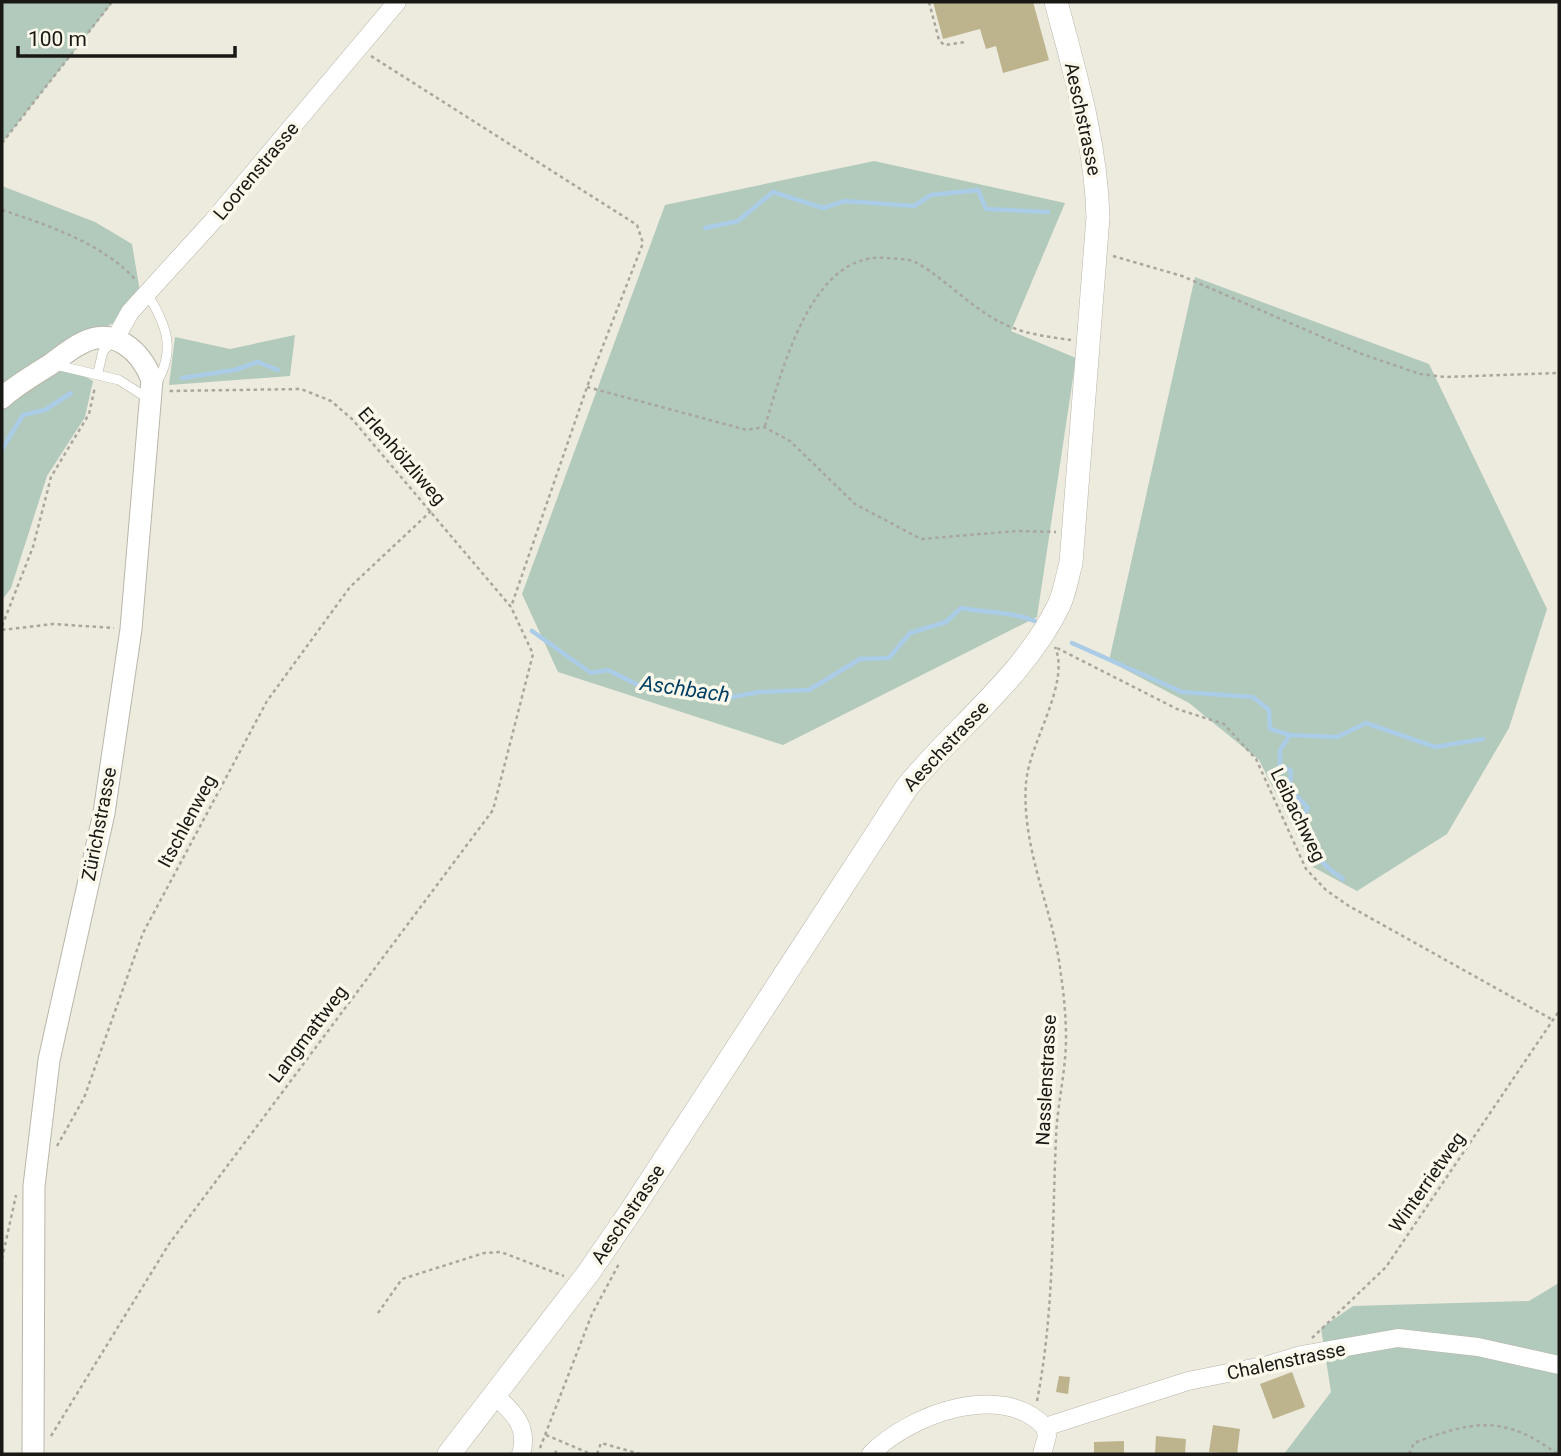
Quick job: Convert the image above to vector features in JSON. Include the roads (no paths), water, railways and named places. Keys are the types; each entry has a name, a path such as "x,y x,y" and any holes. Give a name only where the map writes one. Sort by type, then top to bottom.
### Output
{"main road":[{"name":"Aeschstrasse","path":"449,1454 579,1285 633,1208 884,819 932,756 1007,681 1054,640 1060,602 1071,564 1097,253 1097,187 1088,124 1056,2"}],"street":[{"name":"Loorenstrasse","path":"115,339 130,312 148,295 397,2"},
{"path":"2,398 82,342 100,337 115,339"},
{"name":"Zürichstrasse","path":"33,1453 34,1199 37,1145 49,1060 104,813 131,629 152,396 152,380 143,362 133,349 115,339"},
{"name":"Chalenstrasse","path":"1039,1421 1188,1381 1268,1366 1301,1355 1398,1338 1478,1347 1559,1365"},
{"path":"495,1396 522,1424 524,1445 521,1454"},
{"path":"871,1454 885,1439 931,1414 972,1406 999,1406 1039,1421 1047,1436 1042,1454"}],"lane":[{"path":"50,364 98,372 152,396 162,373 168,346 165,322 148,295"},
{"path":"98,372 103,351 115,339"}],"waterway":[{"path":"705,228 738,221 773,192 823,208 845,201 914,206 931,195 978,190 986,209 1048,212"},
{"name":"Aschbach","path":"182,378 235,370 258,362 278,370"},
{"name":"Aschbach","path":"2,449 23,415 45,410 71,393"},
{"name":"Aschbach","path":"532,631 591,673 608,670 638,685 726,698 760,692 809,690 860,659 889,658 910,633 946,622 961,608 1008,614 1035,621"},
{"name":"Aschbach","path":"1072,643 1182,692 1253,697 1269,710 1270,729 1290,735 1337,737 1366,723 1435,747 1483,739"},
{"name":"Aschbach","path":"1290,735 1280,750 1280,765 1291,771 1290,789 1308,808 1302,815 1306,836 1320,860 1343,879"}]}
